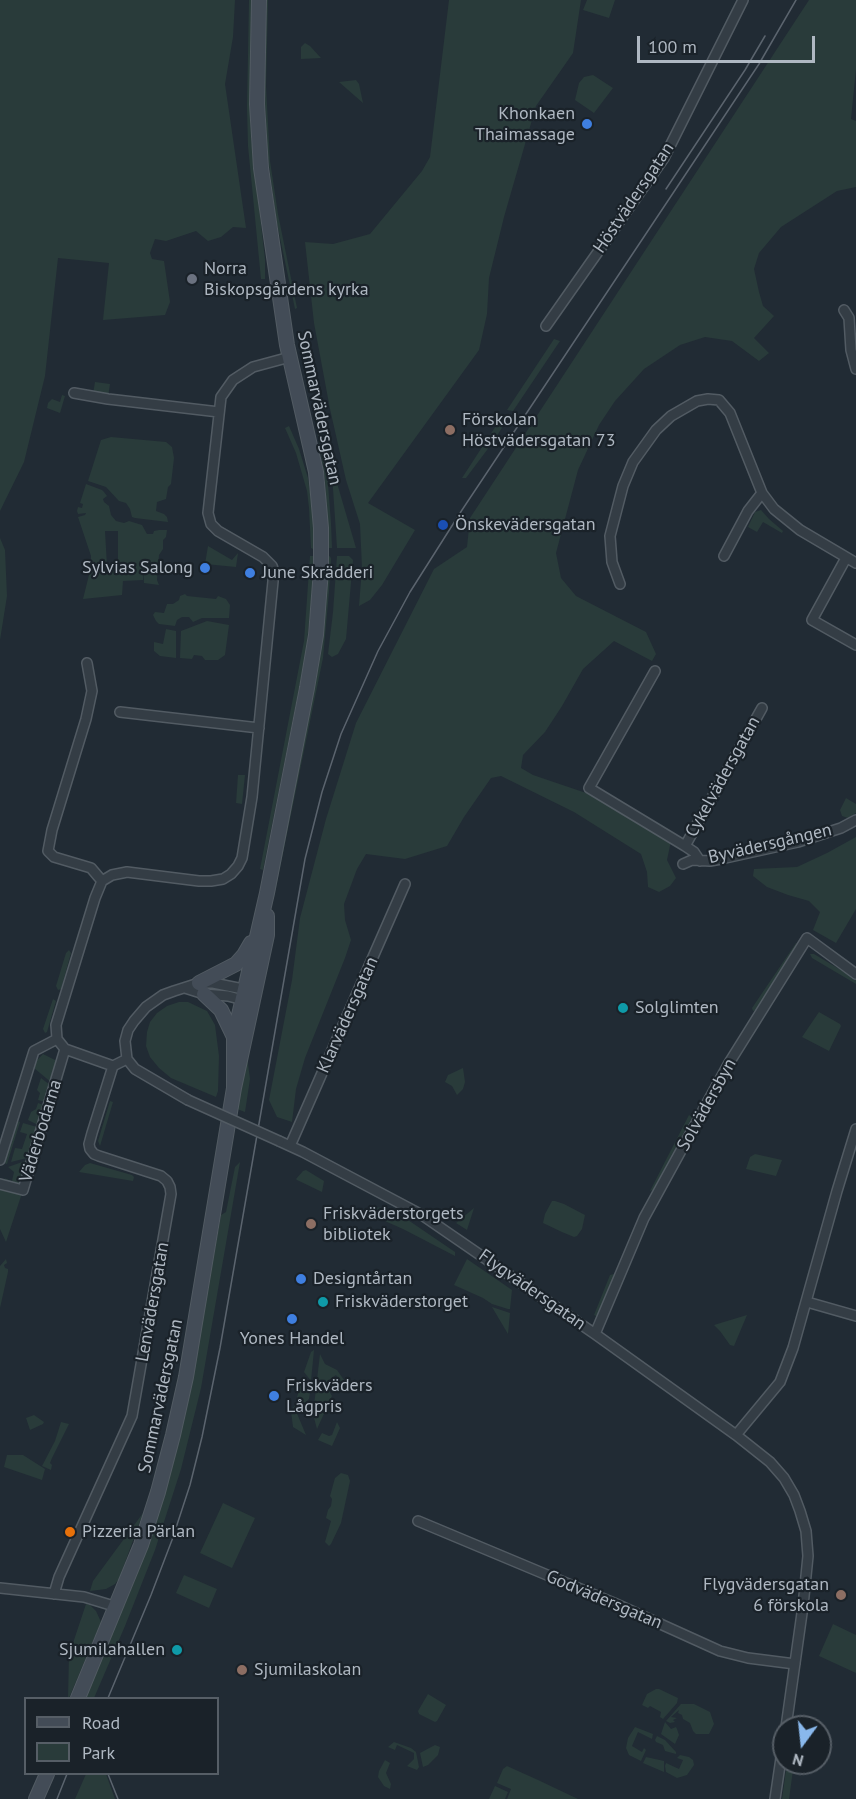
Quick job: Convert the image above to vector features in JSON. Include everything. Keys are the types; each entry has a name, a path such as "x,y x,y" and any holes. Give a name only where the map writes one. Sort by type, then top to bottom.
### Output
{"street":[{"name":"Sommarvädersgatan","path":"78,1697 141,1545 155,1503 186,1377 249,995 257,931 267,893 307,688 319,604 321,528 319,497 290,357 260,157 257,104 259,0"},
{"name":"Höstvädersgatan","path":"546,326 664,158 743,0"},
{"path":"844,310 849,318 851,351 856,369"},
{"path":"249,995 213,983 202,988 185,988 163,995 146,1007 134,1021 125,1041 127,1059 113,1066 65,1049 57,1040 56,1025 102,881 112,875 127,872 199,881 223,879 231,874 242,858 252,797 274,571 263,557 218,531 211,524 208,513 221,397 233,380 253,367 290,357"},
{"path":"74,393 219,411"},
{"path":"620,584 612,562 610,536 623,486 633,462 656,430 684,408 697,401 708,399 719,400 730,413 762,494 774,509 789,523 856,563"},
{"path":"724,556 748,511 762,494"},
{"path":"846,558 812,620 856,645"},
{"path":"87,663 92,691 48,851 54,857 91,868 102,881"},
{"name":"Cykelvädersgatan","path":"655,671 589,788 685,846 694,852 700,861"},
{"name":"Cykelvädersgatan","path":"685,846 762,708"},
{"path":"120,712 259,728"},
{"name":"Byvädersgången","path":"683,864 692,860 721,859 798,842 841,828 856,820"},
{"name":"Klarvädersgatan","path":"290,1146 405,884"},
{"name":"Sommarvädersgatan","path":"234,1088 234,1037 267,935 267,893"},
{"path":"202,988 236,964 244,955 257,931"},
{"name":"Solvädersbyn","path":"595,1334 644,1218 729,1063 807,938 856,974"},
{"path":"202,988 221,1010 234,1037"},
{"name":"Väderbodarna","path":"0,1160 34,1051 57,1040"},
{"name":"Väderbodarna","path":"0,1184 23,1190 65,1049"},
{"name":"Flygvädersgatan","path":"127,1059 135,1069 188,1100 290,1146 422,1215 595,1334 770,1462 784,1478 794,1495 806,1531 808,1556 788,1715"},
{"name":"Lenvädersgatan","path":"54,1594 59,1577 132,1416 171,1194 167,1181 160,1176 94,1155 90,1149 92,1133 113,1066"},
{"path":"736,1435 780,1382 807,1302 856,1129"},
{"path":"807,1302 856,1316"},
{"name":"Godvädersgatan","path":"418,1521 614,1603 720,1651 748,1658 795,1664"},
{"path":"0,1588 84,1597 117,1607"},
{"path":"36,1799 46,1775"},
{"path":"775,1799 779,1775"}],"green space":[{"path":"0,0 235,0 233,37 225,84 246,228 233,227 221,237 208,241 196,231 166,241 155,239 150,253 152,259 164,261 170,302 165,315 103,320 109,263 58,258 45,376 24,462 0,511"},
{"path":"249,0 252,0 251,137 265,259 265,279 261,279 248,146"},
{"path":"266,0 268,0 266,86 270,161 297,308 295,309 276,219 267,150 264,86"},
{"path":"449,0 581,0 573,53 536,106 489,278 487,314 479,350 368,503 415,530 382,585 370,600 359,606 362,568 360,524 346,480 330,409 314,323 305,242 333,244 370,234 422,171 430,157"},
{"path":"587,0 615,0 609,18 583,10"},
{"path":"809,0 856,0 856,69 851,119 856,121 856,187 837,191 781,227 759,253 754,269 759,292 763,306 774,316 754,338 769,353 759,361 732,341 705,337 680,345 644,369 615,401 599,425 578,470 556,553 561,578 576,596 646,632 656,654 652,661 614,641 583,669 545,732 523,755 521,768 533,775 589,794 671,841 667,860 676,878 670,886 659,892 648,887 647,872 641,854 574,812 501,776 491,778 447,846 405,859 366,854 357,869 344,904 345,920 351,940 305,1058 296,1089 292,1122 277,1117 269,1100 292,980 300,918 326,819 356,723 434,569 467,547 470,518"},
{"path":"305,43 321,58 301,59 301,47"},
{"path":"593,75 613,88 594,113 575,100 579,83 584,77"},
{"path":"356,80 359,84 363,103 339,82"},
{"path":"554,339 560,341 513,411 507,410"},
{"path":"95,382 110,384 108,397 93,394"},
{"path":"62,395 65,396 60,413 47,408 52,399 60,402"},
{"path":"315,402 326,458 332,548 328,548 325,481 313,404"},
{"path":"501,418 505,423 493,442 466,478 462,478"},
{"path":"289,426 308,478 313,513 313,549 311,548 307,491 296,453 285,428"},
{"path":"111,437 166,442 172,447 174,458 171,484 168,487 166,499 157,502 156,511 164,514 168,522 132,517 126,503 119,501 106,487 88,481 101,440"},
{"path":"332,474 337,483 356,548 337,548"},
{"path":"86,484 104,492 107,496 103,499 104,502 109,506 111,515 116,521 124,523 129,521 142,525 147,534 167,530 163,540 163,549 159,555 157,580 159,585 144,583 143,567 143,580 123,581 122,595 83,599 91,567 91,556 78,517 86,513 78,514 78,507 82,508 83,504 80,503","holes":["105,531 118,531 118,566 107,566"]},
{"path":"761,510 783,531 782,533 763,522 757,532 748,527 755,512"},
{"path":"0,538 5,550 7,596 0,640"},
{"path":"208,546 232,560 238,553 236,567 205,564"},
{"path":"310,556 314,556 313,582 306,653 263,870 260,869 304,641"},
{"path":"330,556 323,658 273,902 318,669 326,601 328,557"},
{"path":"337,556 349,556 353,560 346,639 338,654 332,657 328,654"},
{"path":"185,594 216,599 218,596 226,599 230,605 229,618 202,618 193,622 189,617 182,617 177,620 175,626 159,624 153,615 155,612 164,613 167,604 173,604"},
{"path":"207,621 229,625 225,655 218,660 205,660 202,656 194,655 192,659 180,658 181,631"},
{"path":"166,629 176,631 176,658 160,656 154,651 154,642 163,644"},
{"path":"238,775 245,775 242,804 236,803"},
{"path":"846,798 856,804 856,813 848,818 842,816 840,810"},
{"path":"856,837 856,909 836,943 813,930 820,912 809,901 767,887 753,876 754,869 797,867"},
{"path":"796,943 797,948 756,1010 753,1011 752,1008"},
{"path":"69,950 71,953 61,989 58,990 56,986 66,953"},
{"path":"810,954 814,954 856,979 856,984 812,958"},
{"path":"53,999 56,1001 45,1033 43,1029"},
{"path":"188,1002 207,1011 215,1025 219,1056 216,1097 171,1078 150,1057 146,1046 150,1022 167,1006"},
{"path":"819,1012 841,1026 829,1051 802,1037"},
{"path":"43,1054 57,1061 52,1083 34,1068 37,1060"},
{"path":"247,1056 250,1079 245,1112 237,1109"},
{"path":"463,1068 465,1082 463,1089 457,1095 452,1086 445,1082 448,1075"},
{"path":"41,1078 50,1085 45,1102 38,1100 40,1093 37,1090"},
{"path":"110,1101 113,1102 100,1146 98,1141"},
{"path":"38,1103 44,1105 38,1125 28,1120"},
{"path":"689,1115 692,1117 653,1190 650,1191"},
{"path":"17,1121 20,1122 7,1164 4,1163"},
{"path":"23,1123 37,1127 27,1158 11,1162 15,1148 22,1149 27,1134 20,1132"},
{"path":"755,1154 782,1160 776,1176 746,1169 750,1157"},
{"path":"27,1162 21,1184 8,1182 4,1178 12,1181 14,1172 8,1167"},
{"path":"240,1162 201,1388 181,1469 155,1550 125,1626 94,1697 85,1697 137,1575 168,1480 186,1407 221,1215 226,1212 235,1167"},
{"path":"90,1163 132,1175 133,1181 79,1172"},
{"path":"306,1170 324,1181 322,1192 296,1179"},
{"path":"0,1187 21,1193 6,1242 0,1229"},
{"path":"552,1201 564,1204 585,1215 582,1229 577,1236 574,1237 543,1223"},
{"path":"373,1207 384,1208 408,1220 455,1252 455,1256 403,1229 371,1217 369,1213"},
{"path":"474,1208 467,1230 456,1223"},
{"path":"6,1259 7,1263 4,1265 8,1272 0,1308 0,1266"},
{"path":"467,1259 512,1290 510,1309 492,1304 454,1285"},
{"path":"614,1274 598,1317 594,1315 610,1275"},
{"path":"492,1307 510,1313 508,1334 505,1329"},
{"path":"747,1315 734,1346 730,1345 714,1325"},
{"path":"314,1350 311,1381 304,1372 311,1352"},
{"path":"320,1354 325,1364 337,1370 344,1380 342,1385 336,1375 328,1381 326,1386 332,1396 317,1429 313,1414"},
{"path":"303,1384 310,1393 309,1399 296,1411 306,1435 293,1427 291,1411 300,1386"},
{"path":"34,1415 44,1422 30,1430 26,1418"},
{"path":"61,1422 69,1424 50,1463 51,1470 42,1466 55,1441"},
{"path":"337,1422 340,1428 332,1446 318,1440 322,1433 332,1435"},
{"path":"7,1455 23,1455 45,1469 42,1480 4,1467"},
{"path":"341,1473 348,1475 350,1481 341,1523 329,1546 325,1542 331,1521 326,1518 331,1506 330,1496 335,1478"},
{"path":"223,1503 255,1518 232,1568 200,1553"},
{"path":"143,1513 119,1579 106,1589 90,1591 93,1581"},
{"path":"184,1575 217,1589 209,1608 176,1593"},
{"path":"86,1604 90,1605 101,1622 68,1697 69,1655"},
{"path":"833,1624 856,1635 856,1673 819,1656"},
{"path":"656,1689 678,1698 677,1703 663,1719 660,1717 661,1712 650,1706 648,1708 642,1705 647,1694"},
{"path":"428,1694 446,1705 435,1722 419,1714 418,1711"},
{"path":"681,1704 694,1704 710,1712 714,1724 709,1734 696,1734 690,1723 678,1713 679,1710 671,1717 677,1718 673,1720 675,1722 666,1721"},
{"path":"665,1722 671,1729 676,1727 677,1729 679,1735 675,1744 661,1734"},
{"path":"635,1727 653,1734 652,1739 638,1732 632,1746 642,1752 644,1748 646,1750 641,1761 629,1755 626,1748 628,1738"},
{"path":"657,1736 665,1740 676,1754 665,1751 663,1745 656,1742"},
{"path":"394,1742 416,1752 419,1767 417,1770 407,1766 414,1759 414,1753 397,1745 395,1750 388,1747"},
{"path":"435,1745 440,1747 438,1755 423,1767 420,1753"},
{"path":"680,1755 689,1757 693,1760 694,1765 687,1775 677,1778 666,1772 665,1766 666,1763 679,1769 683,1760 677,1758"},
{"path":"646,1757 664,1761 664,1772 643,1763"},
{"path":"385,1760 390,1763 386,1773 391,1784 390,1789 384,1786 378,1777"},
{"path":"507,1766 578,1799 507,1799 511,1789 497,1783 503,1769"},
{"path":"86,1775 106,1775 115,1799 75,1799"},
{"path":"785,1775 792,1775 789,1799 782,1799"},
{"path":"495,1786 508,1792 505,1799 489,1799"}],"tram line":[{"path":"108,1697 172,1540 190,1485 202,1437 220,1348 305,859 322,792 341,734 378,651 410,592 462,510 759,64 796,0"},
{"path":"666,189 765,36"},
{"path":"57,1799 67,1775"},
{"path":"108,1775 118,1799"}],"place":[{"name":"Khonkaen Thaimassage","path":"587,124"},
{"name":"Norra Biskopsgårdens kyrka","path":"192,279"},
{"name":"Förskolan Höstvädersgatan 73","path":"450,430"},
{"name":"Önskevädersgatan","path":"443,525"},
{"name":"Sylvias Salong","path":"205,568"},
{"name":"June Skrädderi","path":"250,573"},
{"name":"Solglimten","path":"623,1008"},
{"name":"Friskväderstorgets bibliotek","path":"311,1224"},
{"name":"Designtårtan","path":"301,1279"},
{"name":"Friskväderstorget","path":"323,1302"},
{"name":"Yones Handel","path":"292,1319"},
{"name":"Friskväders Lågpris","path":"274,1396"},
{"name":"Pizzeria Pärlan","path":"70,1532"},
{"name":"Flygvädersgatan 6 förskola","path":"841,1595"},
{"name":"Sjumilahallen","path":"177,1650"},
{"name":"Sjumilaskolan","path":"242,1670"}]}
